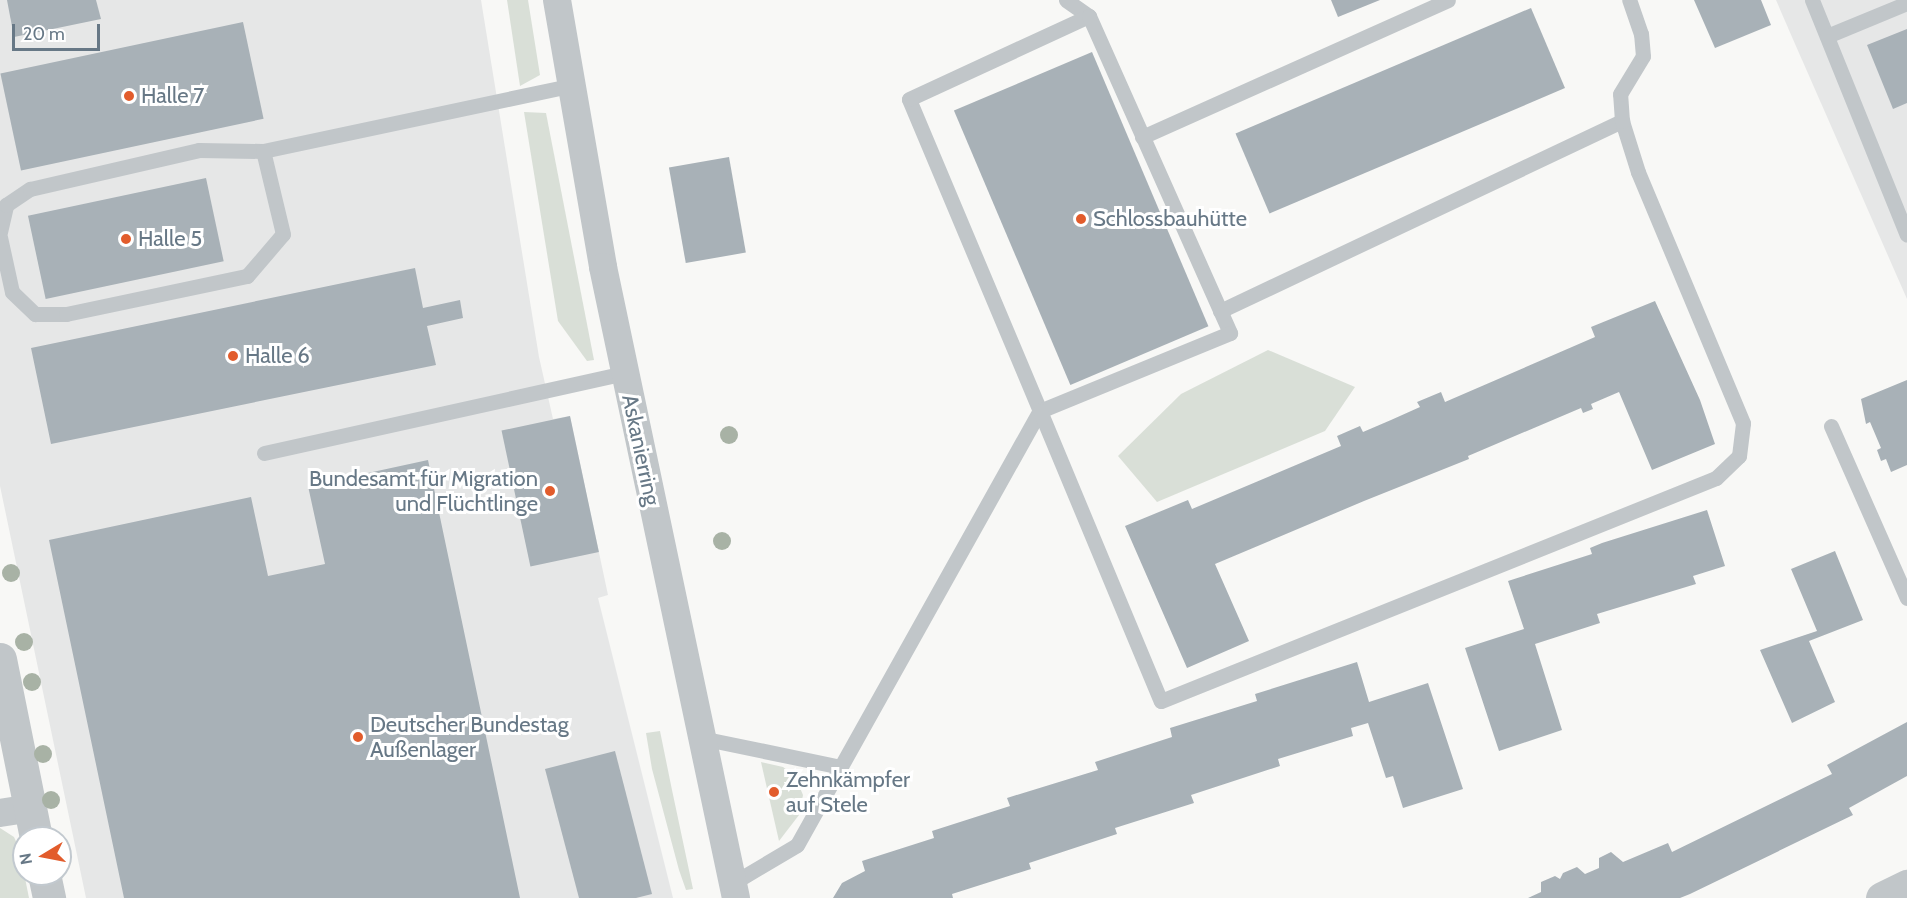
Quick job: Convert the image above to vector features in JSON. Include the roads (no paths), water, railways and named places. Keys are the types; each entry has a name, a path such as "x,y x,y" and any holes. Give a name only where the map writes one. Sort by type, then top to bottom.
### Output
{"street":[{"name":"Askanierring","path":"557,0 570,86 625,373 734,891"},
{"path":"0,659 22,820"},
{"path":"1882,898 1907,886"}],"lane":[{"path":"734,891 797,845 1040,411 1230,333 1089,16 1066,0"},
{"path":"1143,137 1448,0"},
{"path":"1089,16 909,99 1161,701 1716,478 1739,456 1743,423 1638,172 1622,121 1620,94 1643,56 1641,34 1629,0"},
{"path":"1812,0 1906,229"},
{"path":"1827,36 1907,3"},
{"path":"0,232 6,205 30,189 199,150 263,151 570,86"},
{"path":"1220,311 1622,121"},
{"path":"0,237 12,292 35,314 66,314 247,276 283,234 263,151"},
{"path":"264,453 625,373"},
{"path":"1831,426 1907,598"},
{"path":"701,738 841,767"}],"place":[{"name":"Halle 7","path":"129,96"},
{"name":"Schlossbauhütte","path":"1081,219"},
{"name":"Halle 5","path":"126,239"},
{"name":"Halle 6","path":"233,356"},
{"name":"Bundesamt für Migration und Flüchtlinge","path":"550,491"},
{"name":"Deutscher Bundestag Außenlager","path":"358,737"},
{"name":"Zehnkämpfer auf Stele","path":"774,792"}]}
